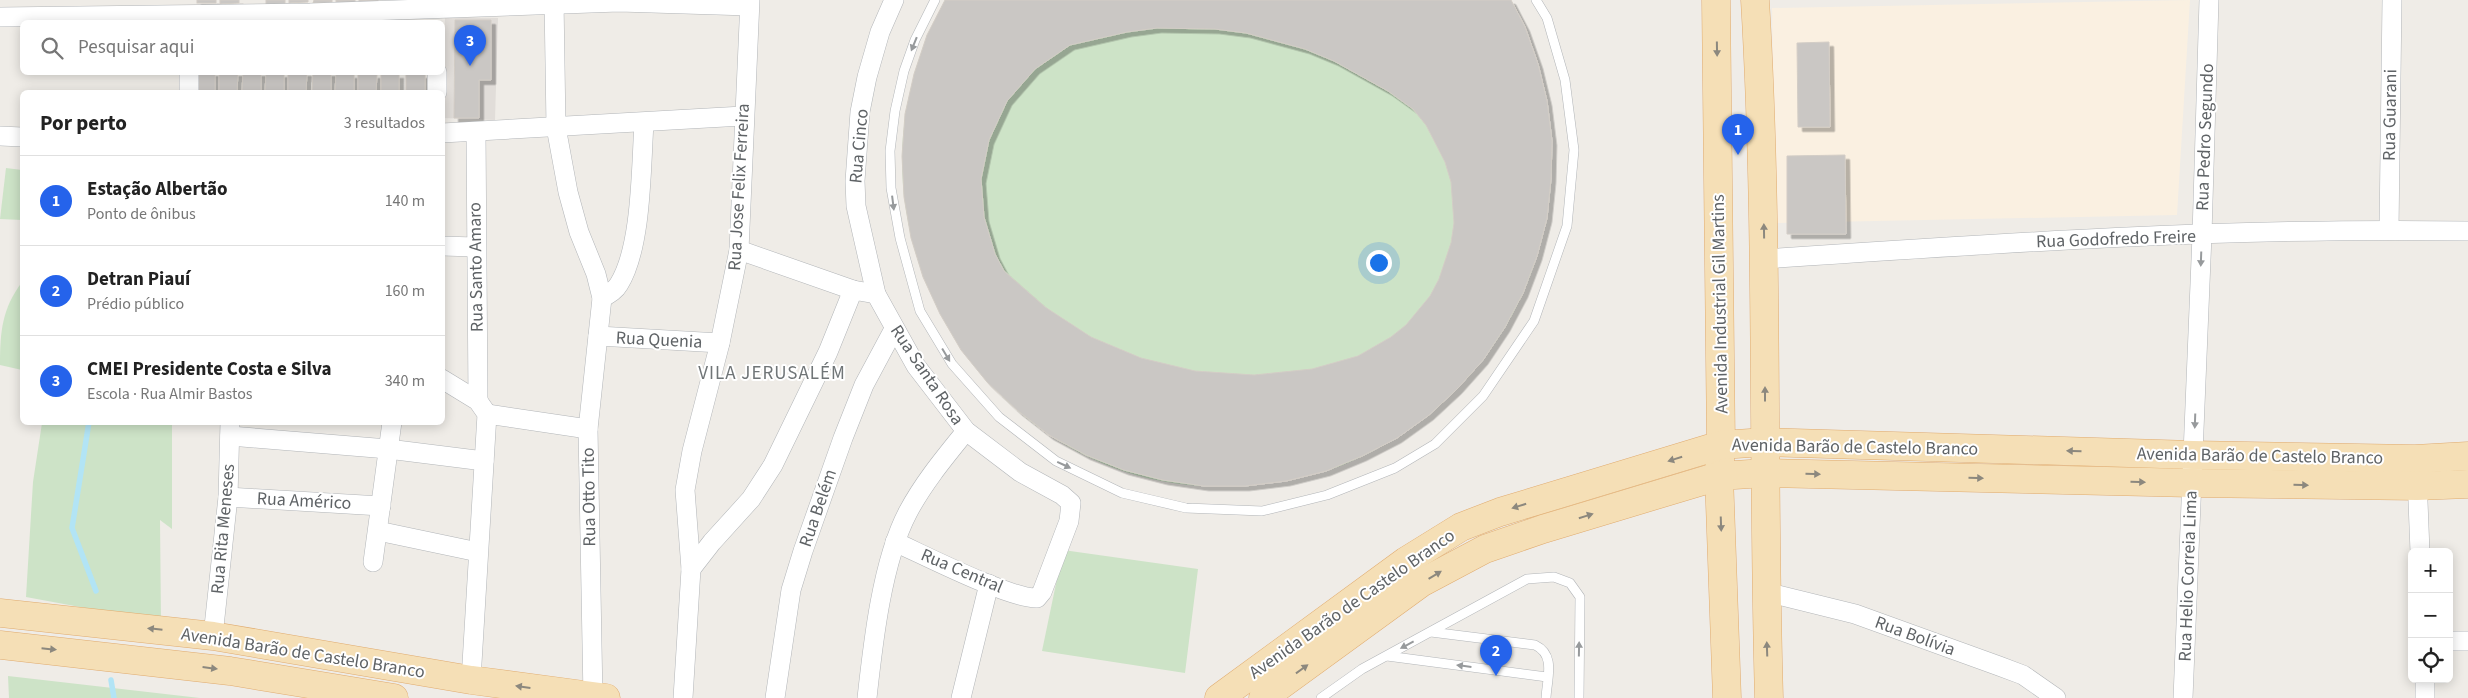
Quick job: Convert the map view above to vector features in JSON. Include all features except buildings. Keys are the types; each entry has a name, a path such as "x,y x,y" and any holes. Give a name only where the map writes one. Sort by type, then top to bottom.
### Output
{"main road":[{"name":"Avenida Industrial Gil Martins","path":"1716,0 1721,445 1719,476 1727,698"},
{"path":"1755,0 1759,68 1764,259 1768,698"},
{"name":"Avenida Barão de Castelo Branco","path":"1219,698 1406,561 1460,528 1500,512 1721,445 1765,442 2193,455 2416,458 2468,456"},
{"name":"Avenida Barão de Castelo Branco","path":"1263,698 1406,594 1454,564 1485,549 1543,529 1719,476 1765,472 2192,483 2417,486 2468,484"},
{"name":"Avenida Barão de Castelo Branco","path":"0,613 213,636 471,680 597,698"},
{"name":"Avenida Barão de Castelo Branco","path":"0,645 221,670 357,695 394,698"}],"street":[{"name":"Rua Cinco","path":"876,294 856,206 856,166 860,112 867,77 880,32 894,0"},
{"name":"Rua Pedro Segundo","path":"2193,455 2209,0"},
{"name":"Rua Guarani","path":"2388,230 2392,0"},
{"path":"554,2 556,127 568,192 579,232 596,274 602,298 613,291 619,284 626,270 633,244 644,123"},
{"path":"0,17 190,12 310,13 438,10 554,2 749,3"},
{"name":"Rua Jose Felix Ferreira","path":"683,698 691,568 686,490 692,451 720,343 739,250 749,3"},
{"path":"189,75 189,90"},
{"path":"437,75 437,90"},
{"path":"445,133 743,116"},
{"name":"Rua Santo Amaro","path":"476,132 475,247 484,461"},
{"path":"0,136 20,137"},
{"name":"Rua Godofredo Freire","path":"1764,259 1978,244 2202,235 2388,230 2468,231"},
{"path":"445,246 475,247"},
{"path":"739,250 853,290 876,294"},
{"path":"691,568 751,499 773,465 828,352 853,290"},
{"name":"Rua Santa Rosa","path":"876,294 916,366 966,431 1020,472 1062,495 1070,503 1068,521 1040,597 1030,598"},
{"name":"Rua Otto Tito","path":"597,698 588,429 602,298"},
{"name":"Rua Belém","path":"775,698 791,590 802,551 864,386 894,329"},
{"name":"Rua Quenia","path":"598,336 720,343"},
{"path":"445,381 482,408 588,429"},
{"path":"372,562 378,531 392,425"},
{"path":"230,429 484,461 471,680"},
{"name":"Rua Rita Meneses","path":"213,636 228,497 230,429"},
{"path":"867,698 877,622 895,542 920,491 966,431"},
{"name":"Rua Helio Correia Lima","path":"2182,698 2193,455"},
{"path":"2416,458 2420,548"},
{"name":"Rua Américo","path":"228,497 381,506"},
{"path":"378,531 478,552"},
{"name":"Rua Central","path":"895,542 990,584 1030,598"},
{"path":"961,698 990,584"},
{"name":"Rua Bolívia","path":"1766,592 1855,614 2023,675 2056,698"},
{"path":"2453,641 2468,641"},
{"path":"2424,683 2426,698"}],"lane":[{"path":"935,0 915,40 904,71 895,111 890,151 891,188 900,238 920,311 952,364 999,417 1056,461 1122,493 1186,508 1262,511 1327,495 1395,468 1435,444 1483,396 1534,321 1567,226 1574,150 1565,80 1547,18 1536,0"},
{"path":"1321,698 1362,669 1527,579 1554,577 1570,583 1580,598 1579,698"},
{"path":"1431,632 1535,645 1544,650 1549,658 1546,698"},
{"path":"1387,656 1547,676"}],"shaded area":[{"path":"2190,0 2177,215 1775,223 1772,8"},
{"path":"445,17 498,18 495,120 445,118"}],"green space":[{"path":"945,0 1511,0 1538,67 1546,102 1550,136 1551,171 1548,206 1541,241 1530,276 1518,304 1487,354 1447,398 1400,435 1350,462 1330,469 1230,484 1202,486 1140,476 1083,454 1031,422 987,380 951,331 924,277 907,218 902,156 903,135 914,75 928,37"},
{"path":"6,168 20,170 20,220 0,219"},
{"path":"20,285 20,370 0,365 2,331 6,311"},
{"path":"42,425 172,425 172,529 160,520 161,622 26,597 33,482"},
{"path":"1063,550 1198,569 1185,673 1042,651"},
{"path":"8,676 200,698 9,698"}],"waterway":[{"path":"89,425 72,528 96,591"},
{"path":"111,680 114,698"}],"place":[{"name":"CMEI Presidente Costa e Silva","path":"470,66"},
{"name":"Estação Albertão","path":"1738,155"},
{"name":"Detran Piauí","path":"1496,676"}],"district":[{"name":"VILA JERUSALÉM","path":"772,373"}]}
